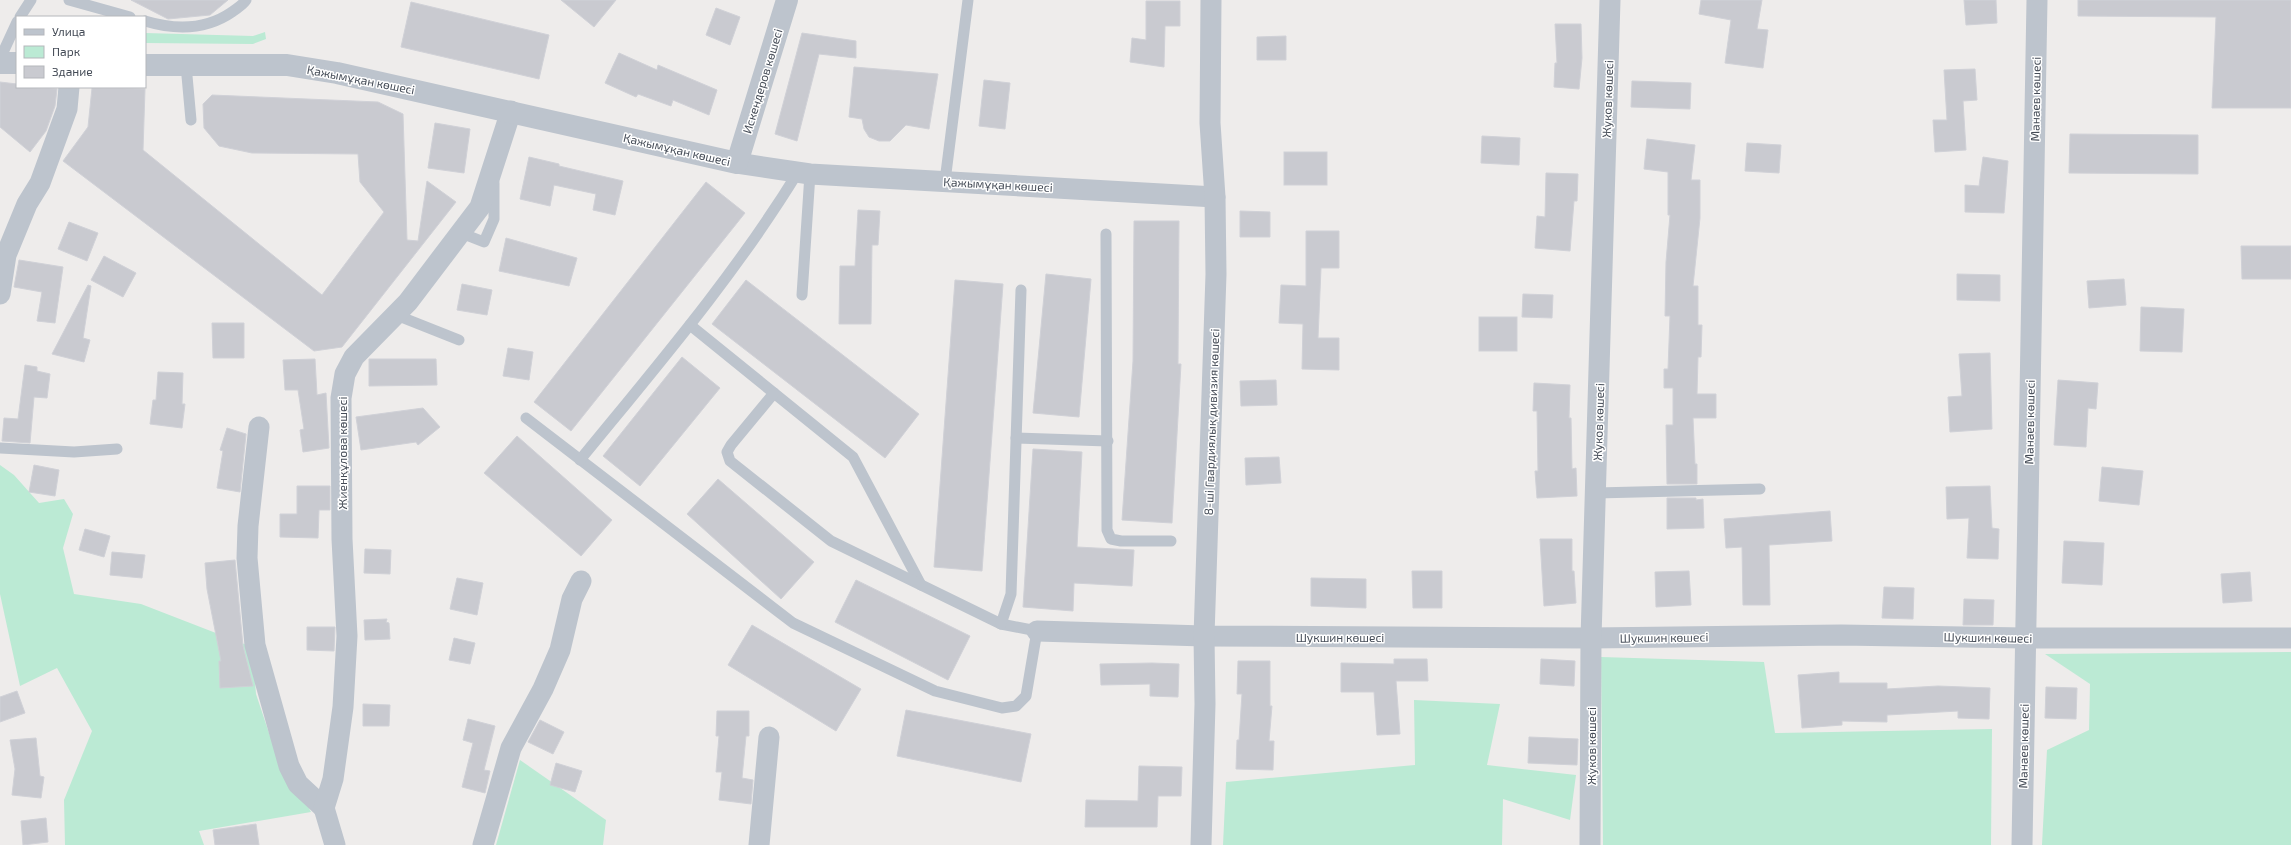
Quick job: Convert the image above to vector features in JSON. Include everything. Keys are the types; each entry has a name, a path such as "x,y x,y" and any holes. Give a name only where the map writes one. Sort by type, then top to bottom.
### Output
{"street":[{"name":"Искендеров көшесі","path":"737,163 787,0"},
{"name":"8-ші Гвардиялық дивизия көшесі","path":"1201,845 1205,704 1204,636 1216,274 1215,197 1210,123 1211,0"},
{"name":"Жуков көшесі","path":"1590,845 1591,638 1610,0"},
{"name":"Манаев көшесі","path":"2022,845 2037,0"},
{"path":"0,63 16,63"},
{"name":"Қажымұқан көшесі","path":"146,65 287,65 337,73 511,110 737,163 804,173 1215,197"},
{"path":"0,294 6,255 27,204 40,182 67,109 69,88"},
{"name":"Жиенқұлова көшесі","path":"324,808 334,772 343,707 347,636 342,539 342,398 345,374 354,357 396,315 480,207 511,110"},
{"path":"259,428 248,526 247,558 254,645 289,766 298,784 324,808 335,845"},
{"path":"483,845 511,748 543,689 560,650 572,599 581,581"},
{"name":"Шукшин көшесі","path":"1037,631 1204,636 1591,638 1841,635 2025,638 2291,638"},
{"path":"759,845 769,737"}],"lane":[{"path":"21,16 31,0"},
{"path":"69,0 126,16"},
{"path":"146,21 166,27 198,26 220,20 246,0"},
{"path":"945,181 968,0"},
{"path":"0,59 16,24"},
{"path":"186,65 191,120"},
{"path":"802,295 804,173"},
{"path":"580,460 690,325 804,173"},
{"path":"1106,234 1108,441 1107,530 1111,539 1121,541 1171,541"},
{"path":"1001,624 1011,594 1021,290"},
{"path":"396,315 459,340"},
{"path":"690,325 853,457 921,585"},
{"path":"526,418 793,623 935,691 1002,708 1016,706 1026,696 1037,631 1001,624 831,541 730,461 727,452 731,444 774,393"},
{"path":"1016,438 1108,441"},
{"path":"0,448 74,452 117,449"},
{"path":"1596,493 1760,489"}],"green space":[{"path":"265,32 266,39 253,44 146,43 146,33 253,36"},
{"path":"0,465 14,475 39,503 64,499 73,514 63,548 74,594 141,604 252,647 256,694 270,736 311,812 199,831 204,845 65,845 64,800 92,731 57,668 20,686 0,594"},
{"path":"2291,652 2291,845 2042,845 2047,750 2089,730 2090,684 2045,654"},
{"path":"1601,657 1764,662 1775,733 1992,729 1991,845 1603,845"},
{"path":"1414,700 1500,704 1487,765 1576,775 1570,820 1503,799 1502,845 1223,845 1226,782 1415,765"},
{"path":"520,760 606,820 603,845 496,845"}],"building":[{"path":"131,0 228,0 210,15 168,19"},
{"path":"561,0 616,0 594,27"},
{"path":"1701,0 1762,0 1757,29 1768,30 1763,68 1725,63 1731,20 1699,14"},
{"path":"1964,0 1996,0 1997,23 1966,25"},
{"path":"2078,0 2291,0 2291,108 2212,108 2216,17 2078,16"},
{"path":"1146,1 1180,1 1180,26 1165,26 1164,67 1130,62 1132,38 1146,40"},
{"path":"411,2 549,35 539,79 401,47"},
{"path":"716,8 740,17 730,45 706,35"},
{"path":"1555,24 1581,24 1582,58 1579,89 1554,87 1555,63 1557,63"},
{"path":"802,33 856,41 856,58 819,54 797,141 775,134"},
{"path":"1286,36 1286,60 1257,60 1257,37"},
{"path":"619,53 657,70 658,65 717,90 709,115 673,100 671,106 638,94 636,97 605,83"},
{"path":"854,67 938,74 929,129 906,125 890,141 879,141 869,137 864,129 862,119 849,117"},
{"path":"1975,69 1977,100 1963,101 1966,150 1935,152 1933,120 1947,120 1944,70"},
{"path":"984,80 1010,83 1005,129 979,126"},
{"path":"1632,81 1691,83 1690,109 1631,107"},
{"path":"0,82 16,84 16,88 57,89 55,106 46,131 30,152 0,127"},
{"path":"92,88 145,89 143,150 322,295 384,212 360,182 358,154 252,153 219,146 204,128 203,104 212,95 378,102 403,114 407,240 418,241 427,181 456,202 342,347 314,351 63,161 88,127"},
{"path":"435,123 470,129 464,173 428,168"},
{"path":"2070,134 2198,135 2198,174 2069,173"},
{"path":"1482,136 1520,138 1519,165 1481,163"},
{"path":"1647,139 1695,145 1691,180 1700,180 1700,218 1693,286 1698,286 1698,325 1702,325 1701,357 1698,357 1697,394 1716,394 1716,418 1693,418 1695,464 1697,464 1697,484 1667,484 1666,425 1673,425 1673,388 1664,388 1664,369 1668,369 1670,316 1665,316 1666,262 1670,215 1668,215 1668,172 1644,169"},
{"path":"1747,143 1781,145 1779,173 1745,171"},
{"path":"1284,152 1327,152 1327,185 1284,185"},
{"path":"529,157 559,164 559,166 623,181 615,215 593,210 596,194 554,185 550,206 520,199"},
{"path":"1983,157 2008,161 2004,213 1965,212 1965,185 1979,186"},
{"path":"1546,173 1578,174 1577,201 1574,201 1570,251 1535,248 1537,216 1545,217"},
{"path":"706,182 745,213 571,431 534,402"},
{"path":"858,210 880,211 878,245 872,245 871,324 839,324 840,266 855,266"},
{"path":"1240,211 1270,212 1270,237 1240,237"},
{"path":"1134,221 1179,221 1178,364 1181,364 1172,523 1122,520 1133,361"},
{"path":"69,222 98,233 87,261 58,249"},
{"path":"1306,231 1339,231 1339,268 1321,268 1318,338 1339,338 1339,370 1302,369 1303,324 1279,323 1281,285 1306,286"},
{"path":"506,238 577,258 569,286 499,271"},
{"path":"2241,246 2291,246 2291,279 2242,279"},
{"path":"104,256 136,273 123,297 91,280"},
{"path":"19,260 63,267 55,323 37,321 42,292 14,287"},
{"path":"1046,274 1091,279 1079,417 1033,413"},
{"path":"1957,274 2000,275 2000,301 1957,300"},
{"path":"2124,279 2126,305 2089,308 2087,281"},
{"path":"746,280 919,414 885,458 712,324"},
{"path":"955,280 1003,284 982,571 934,567"},
{"path":"462,284 492,290 487,315 457,310"},
{"path":"88,285 91,286 83,338 90,340 84,362 52,354"},
{"path":"1523,294 1553,295 1552,318 1522,317"},
{"path":"2141,307 2184,309 2182,352 2140,351"},
{"path":"1479,317 1517,317 1517,351 1479,351"},
{"path":"212,323 244,323 244,358 213,358"},
{"path":"508,348 533,352 529,380 503,376"},
{"path":"1990,353 1992,429 1950,432 1948,397 1962,396 1959,354"},
{"path":"682,357 720,388 640,486 603,456"},
{"path":"315,359 317,395 326,393 329,448 303,452 300,430 304,429 298,390 285,390 283,360"},
{"path":"369,359 436,359 437,385 369,386"},
{"path":"25,365 37,367 37,371 50,374 47,398 34,397 30,443 2,441 4,418 18,419"},
{"path":"158,372 183,373 182,404 185,404 182,428 150,424 153,400 156,400"},
{"path":"1276,380 1277,405 1241,406 1240,381"},
{"path":"2058,380 2098,383 2096,409 2088,408 2086,447 2054,445"},
{"path":"1534,383 1570,385 1569,418 1571,418 1572,469 1576,468 1577,496 1537,498 1535,471 1538,471 1537,411 1533,411"},
{"path":"423,408 440,427 418,445 416,442 361,450 356,417"},
{"path":"227,428 246,434 240,492 217,488 223,451 220,450"},
{"path":"517,436 612,520 581,556 484,473"},
{"path":"1033,449 1082,452 1077,547 1134,550 1132,586 1074,583 1073,611 1023,607"},
{"path":"1279,457 1281,483 1246,485 1245,458"},
{"path":"34,465 59,470 55,496 29,492"},
{"path":"2102,467 2143,471 2139,505 2099,501"},
{"path":"718,479 814,562 781,599 687,514"},
{"path":"297,486 330,486 330,510 319,510 318,538 280,537 280,514 297,514"},
{"path":"1990,486 1992,528 1999,529 1998,559 1967,558 1969,518 1947,519 1946,487"},
{"path":"1667,498 1703,499 1704,528 1667,529"},
{"path":"1830,511 1832,541 1769,545 1770,605 1743,605 1742,547 1726,548 1724,519"},
{"path":"85,529 110,536 104,557 79,550"},
{"path":"1540,539 1572,539 1572,571 1574,571 1576,603 1544,606"},
{"path":"2064,541 2104,543 2102,585 2062,583"},
{"path":"365,549 391,550 390,574 364,573"},
{"path":"112,552 145,555 142,578 110,575"},
{"path":"235,560 243,646 253,686 220,688 219,661 221,661 207,589 205,563"},
{"path":"1412,571 1442,571 1442,608 1413,608"},
{"path":"1689,571 1691,605 1656,607 1655,572"},
{"path":"2250,572 2252,601 2223,603 2221,574"},
{"path":"457,578 483,583 477,615 450,609"},
{"path":"1311,578 1366,579 1366,608 1311,606"},
{"path":"856,580 970,636 948,680 835,622"},
{"path":"1884,587 1914,588 1913,619 1882,618"},
{"path":"1964,599 1994,600 1993,625 1963,625"},
{"path":"387,619 386,622 389,623 390,639 365,640 364,620"},
{"path":"752,625 861,689 836,731 728,665"},
{"path":"307,627 335,627 334,651 307,650"},
{"path":"454,638 475,643 470,664 449,660"},
{"path":"1394,659 1427,659 1428,681 1396,681 1400,734 1377,735 1374,692 1341,692 1341,663 1394,664"},
{"path":"1541,659 1575,661 1574,686 1540,684"},
{"path":"1238,661 1270,661 1270,706 1272,706 1269,741 1274,741 1273,770 1236,769 1237,740 1239,740 1242,694 1237,694"},
{"path":"1100,664 1179,664 1178,697 1150,696 1150,684 1101,685"},
{"path":"1839,672 1839,683 1887,683 1887,689 1938,686 1990,688 1989,719 1958,718 1958,711 1887,715 1887,722 1842,721 1842,725 1802,728 1798,675"},
{"path":"2046,687 2077,688 2076,719 2045,718"},
{"path":"17,691 25,713 0,722 0,697"},
{"path":"363,704 390,705 389,726 363,726"},
{"path":"906,710 1031,734 1021,782 897,756"},
{"path":"717,711 749,711 749,736 746,736 742,778 753,780 751,804 719,800 722,772 716,772 719,736 716,736"},
{"path":"468,719 495,726 484,770 490,771 485,793 462,787 473,743 463,740"},
{"path":"540,720 564,732 553,754 528,742"},
{"path":"1529,737 1578,739 1577,765 1528,763"},
{"path":"36,738 40,776 44,777 41,798 12,795 15,769 10,740"},
{"path":"556,763 582,771 575,792 550,785"},
{"path":"1139,766 1182,767 1181,796 1158,796 1157,827 1085,827 1086,800 1138,801"},
{"path":"46,818 48,842 23,845 21,821"},
{"path":"256,824 259,845 215,845 213,830"}]}
